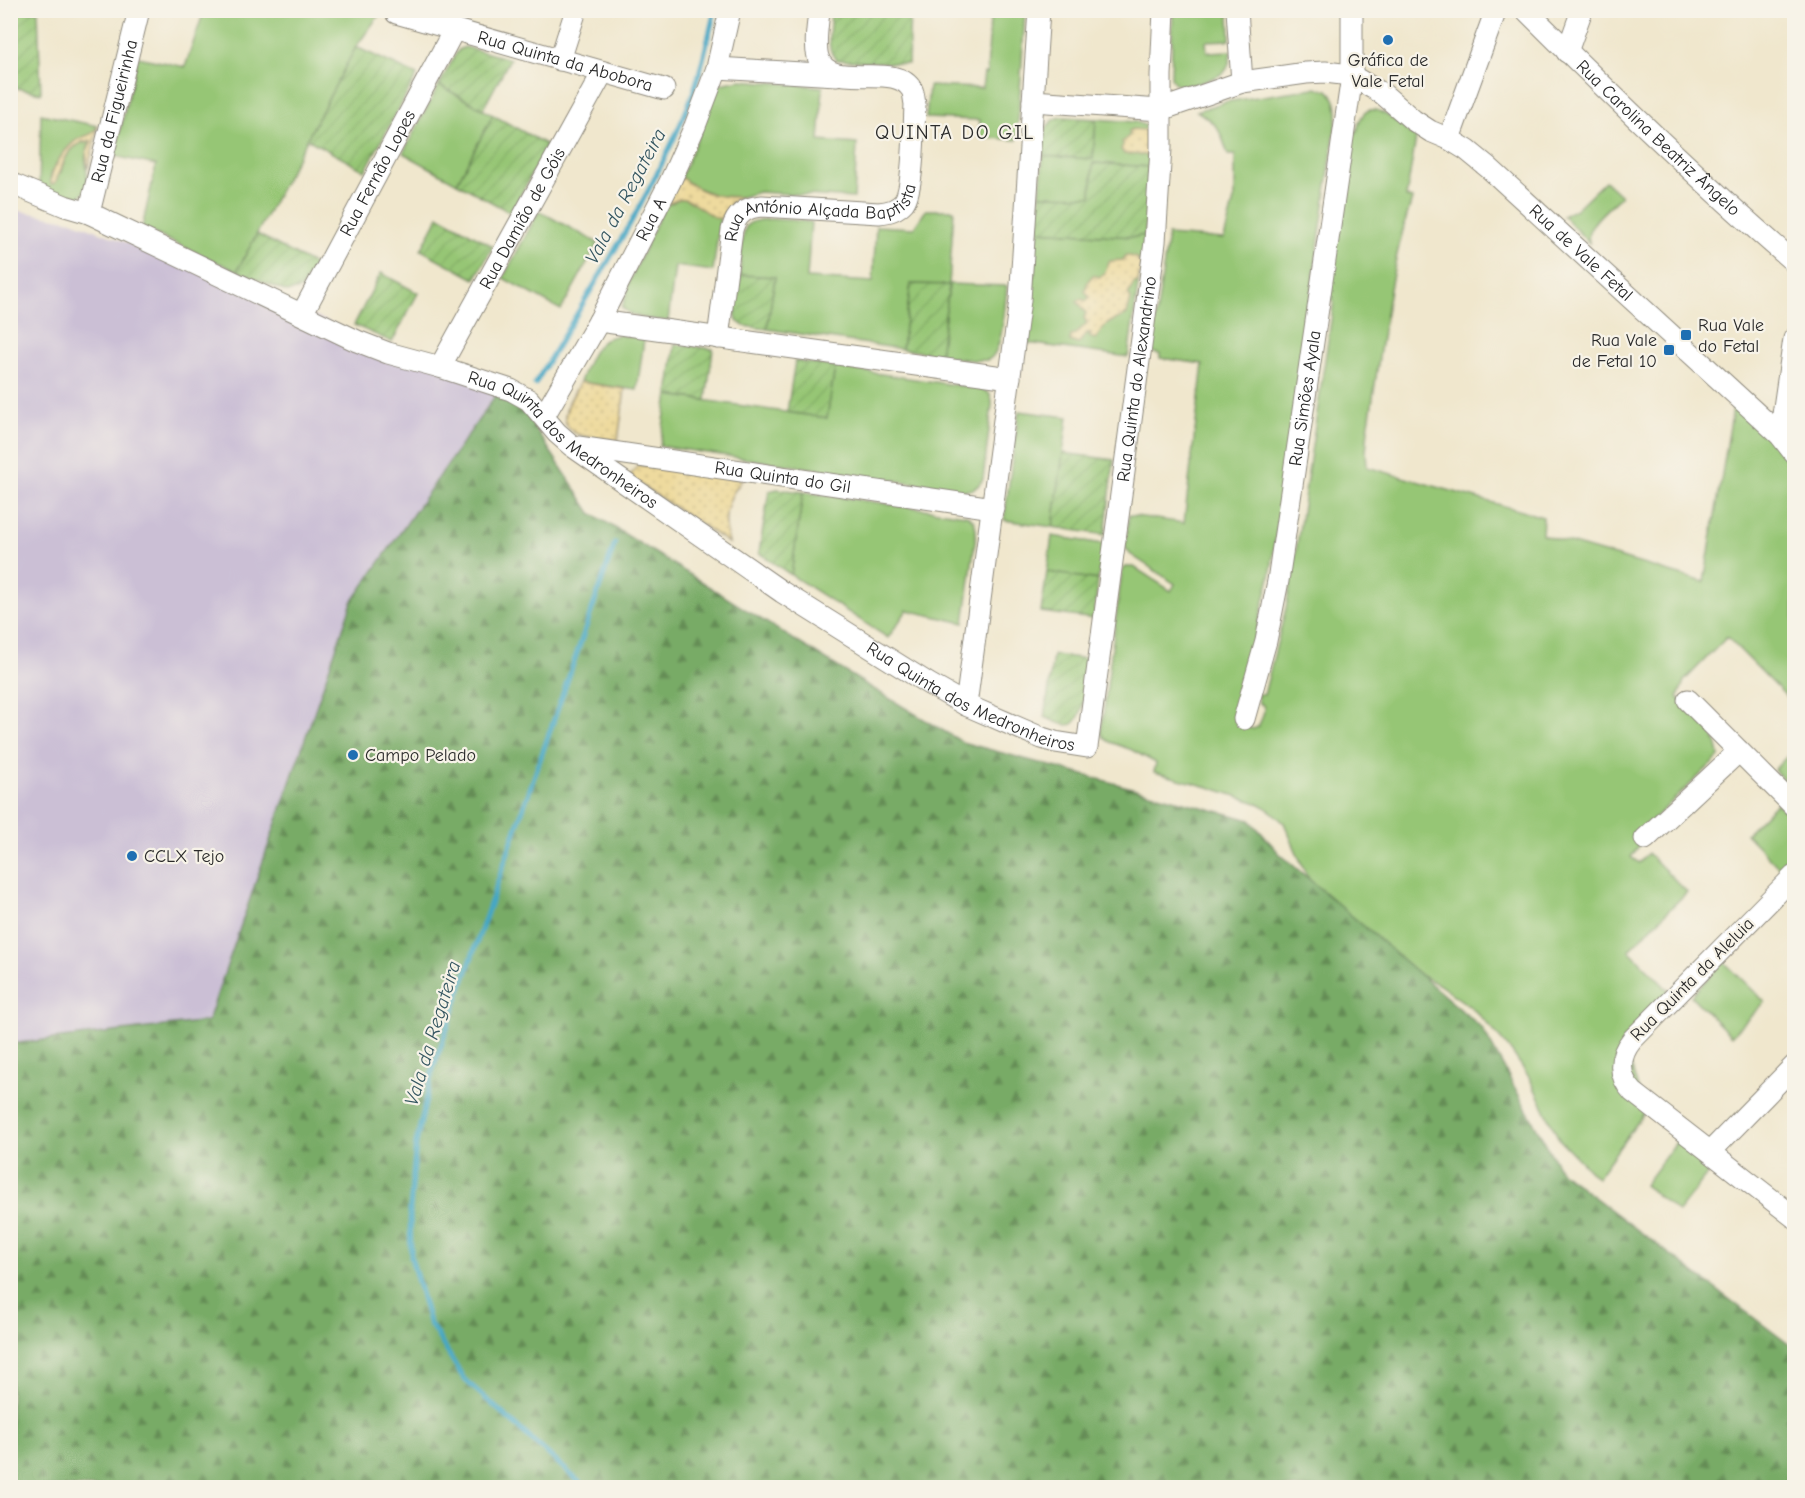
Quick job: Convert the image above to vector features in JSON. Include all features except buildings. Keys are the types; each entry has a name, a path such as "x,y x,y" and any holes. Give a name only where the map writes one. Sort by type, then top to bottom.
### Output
{"street":[{"path":"560,60 576,10"},
{"name":"Rua A","path":"544,416 599,321 670,182 717,68 730,10"},
{"name":"Rua António Alçada Baptista","path":"718,338 732,230 735,220 743,212 751,207 762,206 879,213 893,211 905,201 910,186 915,104 912,91 904,82 892,77 844,75 832,73 824,68 818,57 819,10"},
{"path":"966,705 1020,300 1039,10"},
{"name":"Rua Quinta do Alexandrino","path":"1087,747 1155,242 1161,148 1160,110 1164,10"},
{"path":"1237,10 1242,82"},
{"name":"Rua Simões Ayala","path":"1244,719 1266,641 1278,581 1352,76 1352,10"},
{"path":"1449,139 1496,10"},
{"name":"Rua Carolina Beatriz Ângelo","path":"1526,10 1567,52 1731,207 1794,262"},
{"path":"1567,52 1582,10"},
{"name":"Rua da Figueirinha","path":"89,213 137,11"},
{"name":"Rua Quinta da Abobora","path":"396,13 664,89"},
{"name":"Rua Fernão Lopes","path":"302,314 454,30"},
{"path":"717,68 844,75"},
{"name":"Rua Damião de Góis","path":"440,367 603,72"},
{"path":"1034,101 1160,110 1242,82 1325,72 1352,76"},
{"name":"Rua de Vale Fetal","path":"1352,76 1383,94 1430,131 1467,150 1489,168 1780,435 1794,453"},
{"name":"Rua Quinta dos Medronheiros","path":"10,183 65,206 89,213 367,345 511,390 529,400 557,433 572,446 782,592 929,684 966,705 1042,738 1087,747"},
{"path":"599,321 1010,378"},
{"path":"1780,435 1794,339"},
{"name":"Rua Quinta do Gil","path":"572,446 993,508"},
{"path":"1688,700 1794,806"},
{"path":"1645,839 1739,751"},
{"name":"Rua Quinta da Aleluia","path":"1711,1151 1633,1092 1622,1077 1622,1058 1625,1048 1794,876"},
{"path":"1794,1066 1711,1151 1794,1217"}],"shaded area":[{"path":"10,209 72,221 500,389 352,602 208,1021 11,1044"}],"green space":[{"path":"10,11 38,11 41,93 11,87"},
{"path":"204,11 382,11 356,47 237,271 142,228 156,165 114,156 138,57 185,67"},
{"path":"831,11 910,11 908,64 837,60 829,44"},
{"path":"910,11 1025,11 1017,140 979,137 980,120 926,118 929,86 982,88 984,73 987,73 990,19 910,16"},
{"path":"1173,11 1229,11 1230,40 1206,41 1207,52 1231,51 1228,65 1223,73 1185,86 1173,81 1171,78"},
{"path":"356,47 417,75 365,171 307,139"},
{"path":"465,47 510,59 483,109 439,85 457,52"},
{"path":"741,80 823,87 819,141 857,144 854,198 759,192 741,197 717,196 693,186 681,177 720,84"},
{"path":"439,85 493,115 457,183 403,153"},
{"path":"1314,88 1328,90 1331,93 1336,102 1337,116 1270,577 1236,714 1241,725 1253,729 1258,727 1262,719 1264,708 1259,703 1257,694 1264,695 1286,608 1334,301 1328,299 1353,132 1357,132 1361,118 1367,111 1382,112 1416,138 1406,197 1412,199 1397,255 1386,313 1368,429 1367,467 1543,517 1542,535 1704,582 1733,408 1737,405 1773,439 1794,463 1794,704 1727,637 1684,681 1678,697 1710,732 1718,748 1719,757 1642,830 1638,847 1631,857 1639,863 1648,853 1687,892 1629,950 1669,991 1623,1039 1645,1112 1597,1178 1559,1139 1529,1077 1512,1052 1472,1008 1438,984 1402,966 1330,912 1306,874 1284,823 1272,812 1260,804 1154,772 1156,763 1132,750 1110,742 1101,732 1122,572 1125,567 1134,567 1171,591 1175,584 1130,554 1125,547 1129,515 1184,523 1203,364 1160,358 1160,354 1151,352 1168,235 1224,239 1235,196 1235,155 1228,155 1218,129 1197,111 1225,102"},
{"path":"41,114 98,126 93,133 77,140 66,149 51,174 50,179 61,172 64,160 74,147 91,139 85,159 86,187 79,197 39,188"},
{"path":"493,115 547,145 511,213 457,183"},
{"path":"1061,117 1096,119 1093,159 1043,156 1047,127 1055,119"},
{"path":"1096,119 1136,122 1146,126 1150,138 1149,167 1093,163 1091,197 1040,195 1043,156 1093,159"},
{"path":"1093,163 1149,167 1145,235 1134,237 1038,231 1040,195 1091,196"},
{"path":"1605,181 1621,196 1589,231 1590,244 1563,216 1576,209"},
{"path":"680,198 696,204 720,219 713,271 675,266 668,321 631,314 622,307 629,283 664,207"},
{"path":"926,210 954,210 949,284 1007,286 1000,339 992,357 987,360 975,360 940,355 949,285 911,284 902,349 767,329 775,277 740,275 743,237 750,223 766,219 811,222 807,278 873,282 876,226 914,228"},
{"path":"539,211 598,243 561,310 503,278"},
{"path":"439,216 493,246 475,279 421,250"},
{"path":"1038,231 1134,237 1145,235 1128,357 1028,343"},
{"path":"257,234 315,265 301,289 287,292 237,271"},
{"path":"381,273 418,293 392,342 354,325"},
{"path":"740,275 775,277 767,329 744,326 737,321 735,312"},
{"path":"911,284 949,285 940,355 902,349"},
{"path":"620,335 644,339 637,390 580,382 598,345 604,340"},
{"path":"675,344 713,349 706,400 668,395"},
{"path":"795,361 835,367 827,418 787,412"},
{"path":"835,367 981,389 988,393 992,405 981,482 974,489 960,490 660,446 668,395 827,418"},
{"path":"500,389 514,396 591,513 962,742 1250,820 1280,854 1482,1028 1561,1172 1794,1348 1794,1487 1309,1488 1184,1485 1182,1488 11,1487 10,1044 208,1021 352,602"},
{"path":"1019,411 1068,417 1053,527 1004,520"},
{"path":"1063,453 1114,460 1105,535 1053,527"},
{"path":"777,489 803,492 791,575 759,553 769,491"},
{"path":"803,492 966,515 971,518 976,534 964,623 907,610 888,638 791,575"},
{"path":"1052,536 1103,544 1098,580 1047,572"},
{"path":"1047,572 1098,580 1094,619 1041,612"},
{"path":"1053,655 1088,659 1082,709 1074,723 1068,725 1045,717"},
{"path":"1794,749 1794,790 1774,770"},
{"path":"1777,803 1794,820 1794,860 1783,872 1746,834"},
{"path":"1724,962 1765,1002 1731,1036 1691,996"},
{"path":"1677,1141 1712,1168 1678,1212 1644,1185"}],"sand":[{"path":"98,126 88,169 86,153 90,140 72,149 55,183 51,184 52,173 66,150 77,140 92,133"},
{"path":"1146,126 1150,138 1149,158 1145,155 1124,154 1121,149 1122,142 1130,135 1129,131 1145,130"},
{"path":"681,177 694,187 709,193 741,197 732,202 720,219 684,199 676,200 664,207"},
{"path":"1126,255 1137,258 1141,264 1138,282 1134,283 1128,295 1131,299 1127,314 1107,324 1095,339 1089,337 1091,333 1087,333 1078,344 1070,341 1071,336 1087,323 1084,318 1086,313 1077,301 1081,299 1087,301 1089,297 1085,291 1088,281 1093,275 1099,277 1104,274 1110,261 1123,260"},
{"path":"580,382 625,389 618,440 578,434 567,425 565,418 567,409"},
{"path":"638,465 742,479 729,501 726,513 729,543 629,477"}],"waterway":[{"name":"Vala da Regateira","path":"535,384 633,219 668,151 694,90 715,10"},
{"name":"Vala da Regateira","path":"586,1488 464,1379 429,1322 411,1257 410,1209 416,1143 433,1069 615,543"}],"place":[{"name":"Gráfica de Vale Fetal","path":"1388,40"},
{"name":"Rua Vale do Fetal","path":"1686,335"},
{"name":"Rua Vale de Fetal 10","path":"1669,350"},
{"name":"Campo Pelado","path":"353,755"},
{"name":"CCLX Tejo","path":"132,856"}],"district":[{"name":"QUINTA DO GIL","path":"955,132"}]}
